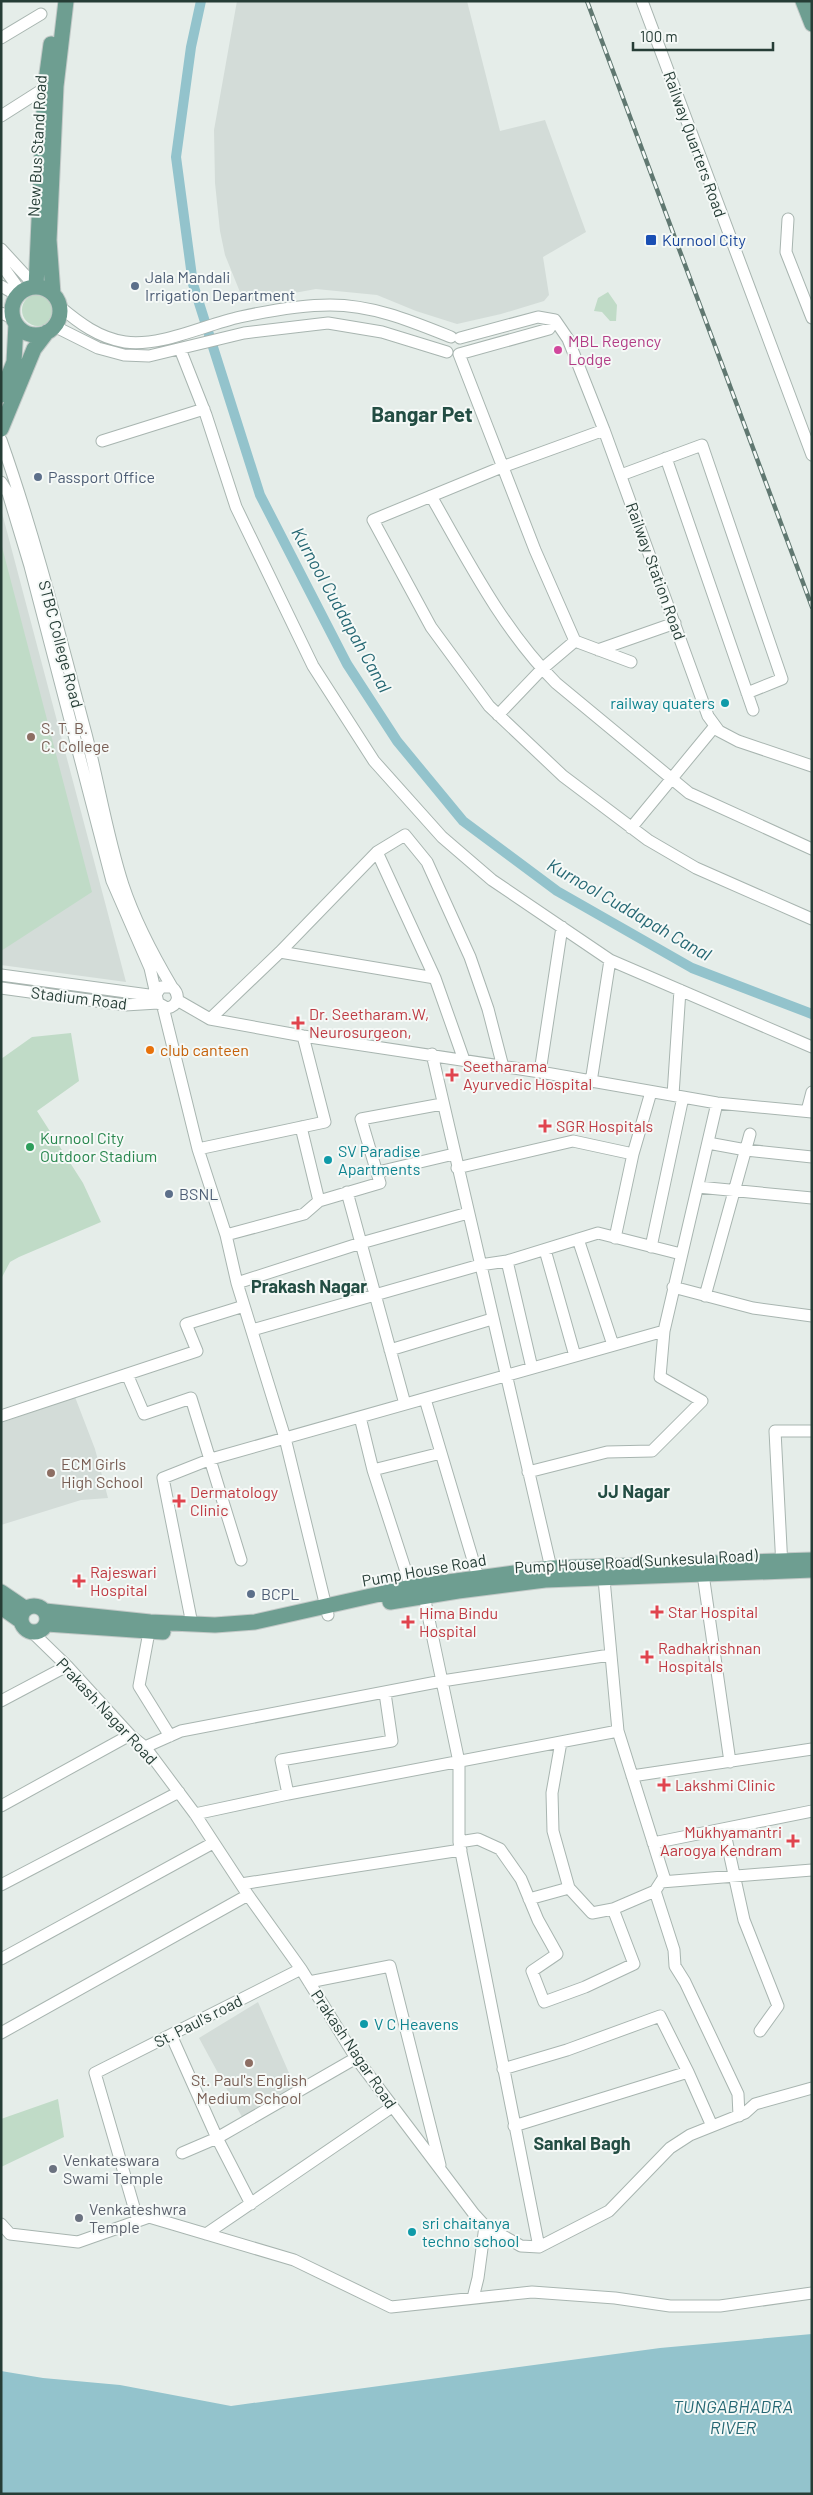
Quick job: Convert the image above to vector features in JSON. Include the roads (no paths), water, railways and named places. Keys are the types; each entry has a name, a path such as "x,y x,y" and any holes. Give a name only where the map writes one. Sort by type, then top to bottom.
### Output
{"main road":[{"name":"New Bus Stand Road","path":"36,287 45,88 57,1"},
{"name":"New Bus Stand Road","path":"56,300 49,240 56,96 66,1"},
{"path":"807,6 812,24"},
{"path":"1,395 14,362 10,318 13,304 19,294 36,287 56,300 58,320 34,349 1,429"},
{"path":"10,318 26,333 40,334 50,329"},
{"name":"Pump House Road","path":"46,1618 192,1624 255,1622 327,1611 412,1588 551,1568 782,1566 812,1560"},
{"name":"Pump House Road(Sunkesula Road)","path":"46,1618 149,1632 216,1634 259,1631 327,1611 545,1580 703,1574 782,1566 812,1570"},
{"path":"1,1592 23,1615 25,1629 33,1633 41,1631 46,1618 34,1606 23,1615"},
{"path":"1,1607 23,1615"}],"street":[{"name":"Railway Quarters Road","path":"642,1 812,455"},
{"path":"1,38 41,14"},
{"path":"1,116 45,88"},
{"path":"788,219 786,252 812,318"},
{"path":"1,249 36,287"},
{"path":"1,264 19,294"},
{"path":"1,286 19,294"},
{"path":"56,300 81,325 124,342 147,343 240,317 304,307 351,305 375,309 455,338"},
{"path":"50,329 98,348 124,354 149,356 244,333 328,323 382,332 453,353 549,329 555,320 538,317 455,338 445,344 453,353 484,414 502,467 575,642 631,662"},
{"name":"Railway Station Road","path":"555,320 568,339 604,430 708,716 719,731 738,741 812,766"},
{"path":"180,349 204,409 236,507 313,666 374,761 442,837 492,880 610,960 812,1047"},
{"path":"102,441 204,409"},
{"path":"604,430 502,467 373,520 431,627 489,706 563,776 631,828 696,868 812,919"},
{"name":"STBC College Road","path":"1,440 17,484 70,677 122,883 134,914 172,987"},
{"path":"621,475 702,445 782,679 747,693"},
{"path":"666,458 753,710"},
{"name":"STBC College Road","path":"1,482 8,493 30,566 112,881 150,968 198,1149 226,1235 237,1283 285,1438 327,1611"},
{"path":"431,496 496,608 542,669 689,793 812,848"},
{"path":"598,650 675,623"},
{"path":"498,715 542,669 575,642"},
{"path":"631,828 715,726"},
{"path":"210,1018 280,952 377,852 405,835 427,862 470,957 488,1009 504,1067"},
{"path":"377,852 434,978 464,1060"},
{"path":"540,1072 562,927"},
{"path":"280,952 434,978"},
{"path":"591,1082 610,960"},
{"name":"Stadium Road","path":"1,975 158,1000"},
{"path":"161,987 172,987 177,993 178,1000 173,1006 158,1000 161,987"},
{"name":"Stadium Road","path":"1,988 125,1005 158,1000"},
{"path":"651,1247 678,1096 680,990"},
{"path":"178,1000 210,1018 303,1036 432,1054 717,1103 809,1111 812,1092"},
{"path":"198,1149 325,1122 303,1036"},
{"path":"432,1054 442,1104 551,1568"},
{"path":"615,1238 633,1154 651,1092"},
{"path":"528,1472 607,1452 652,1451 702,1401 660,1377 664,1331 673,1287 717,1103"},
{"path":"226,1235 304,1214 319,1201 380,1183 361,1119 442,1104"},
{"path":"301,1127 319,1201"},
{"path":"705,1296 750,1134"},
{"path":"457,1168 573,1142 633,1154"},
{"path":"708,1143 746,1150 812,1157"},
{"path":"378,1172 454,1154"},
{"path":"698,1187 812,1198"},
{"path":"347,1192 405,1404"},
{"path":"237,1283 361,1243 468,1213"},
{"path":"252,1330 480,1265 507,1261 598,1233 681,1254"},
{"path":"578,1239 613,1345"},
{"path":"545,1250 575,1356"},
{"path":"507,1261 532,1368"},
{"path":"673,1287 753,1308 812,1316"},
{"path":"1,1416 197,1350 186,1324 244,1306"},
{"path":"390,1350 492,1319"},
{"path":"192,1624 163,1478 211,1459 664,1331"},
{"path":"127,1374 144,1414 191,1398 241,1560"},
{"path":"425,1399 478,1577"},
{"path":"360,1417 373,1470 412,1588 424,1596 459,1762 460,1846 539,2247 609,2210 670,2148 690,2135 742,2115 755,2104 812,2088"},
{"path":"782,1566 775,1431 812,1431"},
{"path":"373,1470 441,1453"},
{"path":"703,1574 730,1762"},
{"path":"604,1579 618,1731 664,1877 658,1887 674,1950 675,1966 686,1982 738,2094 742,2115"},
{"path":"149,1632 139,1686 170,1736"},
{"name":"Prakash Nagar Road","path":"33,1633 67,1666 130,1735 144,1747 179,1792 248,1895 301,1969 356,2058 485,2226 521,2246 539,2247"},
{"path":"144,1747 181,1731 442,1681 610,1655"},
{"path":"1,1701 67,1666"},
{"path":"288,1794 281,1760 392,1741 385,1693"},
{"path":"195,1814 288,1794 618,1731"},
{"path":"1,1806 130,1735"},
{"path":"561,1742 552,1792 554,1831 569,1888 592,1913 612,1909 658,1887 734,1876 812,1870"},
{"path":"632,1776 812,1749"},
{"path":"1,1885 179,1792"},
{"path":"653,1843 812,1812"},
{"path":"724,1829 744,1920 778,2006 760,2031"},
{"path":"241,1884 460,1846 478,1839 500,1849 521,1880 538,1920 557,1954 532,1971 544,2002 585,1987 634,1964 612,1909"},
{"path":"1,1959 214,1843"},
{"path":"529,1899 569,1888"},
{"path":"1,2033 248,1895"},
{"path":"309,1982 390,1966 441,2171"},
{"name":"St. Paul's road","path":"138,2221 95,2073 301,1969"},
{"path":"503,2069 567,2050 660,2016 712,2126"},
{"path":"171,2035 217,2138 251,2204"},
{"path":"182,2153 217,2138 356,2058"},
{"path":"514,2126 688,2072"},
{"path":"206,2234 392,2107"},
{"path":"1,2224 10,2234 78,2242 149,2217 294,2260 391,2307 532,2292 615,2298 670,2306 720,2306 812,2293"},
{"path":"473,2298 478,2278 485,2226"}],"water":[{"name":"TUNGABHADRA RIVER","path":"812,2334 812,2494 1,2494 1,2371 43,2378 120,2385 231,2406 660,2348"}],"waterway":[{"name":"Kurnool Cuddapah Canal","path":"201,1 191,47 176,157 193,284 260,495 347,664 397,741 463,821 557,891 692,968 812,1014"}],"railway":[{"path":"587,1 812,607"}],"place":[{"name":"Kurnool City","path":"651,240"},
{"name":"Jala Mandali Irrigation Department","path":"135,286"},
{"name":"MBL Regency Lodge","path":"558,350"},
{"name":"Passport Office","path":"38,477"},
{"name":"railway quaters","path":"725,703"},
{"name":"S. T. B. C. College","path":"31,737"},
{"name":"Dr. Seetharam.W, Neurosurgeon,","path":"298,1023"},
{"name":"club canteen","path":"150,1050"},
{"name":"Seetharama Ayurvedic Hospital","path":"452,1075"},
{"name":"SGR Hospitals","path":"545,1126"},
{"name":"Kurnool City Outdoor Stadium","path":"30,1147"},
{"name":"SV Paradise Apartments","path":"328,1160"},
{"name":"BSNL","path":"169,1194"},
{"name":"ECM Girls High School","path":"51,1473"},
{"name":"Dermatology Clinic","path":"179,1501"},
{"name":"Rajeswari Hospital","path":"79,1581"},
{"name":"BCPL","path":"251,1594"},
{"name":"Star Hospital","path":"657,1612"},
{"name":"Hima Bindu Hospital","path":"408,1622"},
{"name":"Radhakrishnan Hospitals","path":"647,1657"},
{"name":"Lakshmi Clinic","path":"664,1785"},
{"name":"Mukhyamantri Aarogya Kendram","path":"793,1841"},
{"name":"V C Heavens","path":"364,2024"},
{"name":"St. Paul's English Medium School","path":"249,2063"},
{"name":"Venkateswara Swami Temple","path":"53,2169"},
{"name":"Venkateshwra Temple","path":"79,2218"},
{"name":"sri chaitanya techno school","path":"412,2232"}],"district":[{"name":"Bangar Pet","path":"422,415"},
{"name":"Prakash Nagar","path":"309,1287"},
{"name":"JJ Nagar","path":"634,1492"},
{"name":"Sankal Bagh","path":"582,2144"}]}
